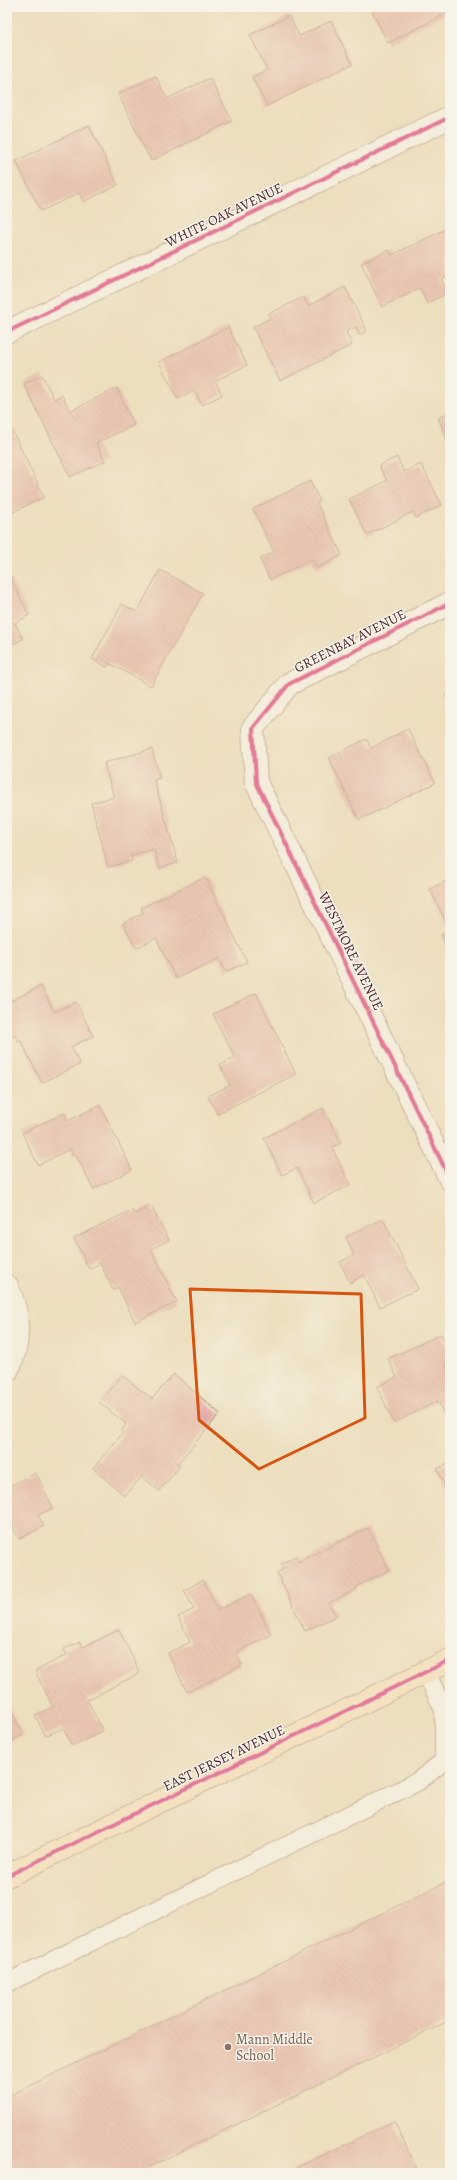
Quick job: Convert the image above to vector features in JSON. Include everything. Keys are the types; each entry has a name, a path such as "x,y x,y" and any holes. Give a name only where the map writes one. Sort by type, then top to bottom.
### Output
{"street":[{"name":"WHITE OAK AVENUE","path":"7,332 450,117"},
{"name":"GREENBAY AVENUE","path":"254,728 289,684 450,603"},
{"name":"WESTMORE AVENUE","path":"254,728 256,782 450,1179"},
{"path":"7,1286 14,1300 17,1330 14,1358 7,1371"},
{"name":"EAST JERSEY AVENUE","path":"7,1876 450,1660"}],"lane":[{"path":"7,1982 417,1782 444,1761 444,1710 426,1672"}],"highlighted area":[{"path":"190,1289 361,1294 365,1418 259,1469 199,1420"}],"building":[{"path":"370,7 450,7 450,12 388,43"},
{"path":"289,16 299,36 331,21 352,64 267,106 252,77 267,70 250,35"},
{"path":"156,76 167,99 210,78 232,121 151,161 118,94"},
{"path":"89,125 118,185 83,202 79,193 41,211 16,161"},
{"path":"450,227 450,274 441,279 448,293 427,303 420,288 382,307 361,263 389,250 392,255"},
{"path":"345,287 367,331 359,335 356,327 346,332 352,345 280,381 253,327 270,318 268,314 304,297 308,306"},
{"path":"228,327 247,365 215,381 222,395 202,405 195,391 178,399 159,362"},
{"path":"42,375 54,399 62,395 70,411 117,388 134,425 96,443 105,461 70,477 24,384"},
{"path":"450,412 450,443 438,418"},
{"path":"9,424 44,497 7,515 7,425"},
{"path":"397,457 404,472 421,464 442,505 416,518 413,512 367,535 349,499 387,481 379,466"},
{"path":"310,481 320,501 317,503 342,555 317,568 312,559 270,580 260,559 274,552 253,509"},
{"path":"160,570 203,593 151,686 109,663 107,667 92,659 122,604 137,612"},
{"path":"9,575 29,615 15,623 23,639 7,647 7,576"},
{"path":"450,693 450,706 445,695"},
{"path":"408,729 435,783 359,820 329,758 366,739 371,748"},
{"path":"152,749 160,778 154,780 178,863 159,868 154,849 131,855 132,861 108,867 91,803 114,797 104,763"},
{"path":"205,877 247,962 226,972 219,958 176,979 156,938 136,948 123,923 143,913 141,908"},
{"path":"450,879 450,930 430,889"},
{"path":"450,931 450,952 442,935"},
{"path":"41,986 54,1012 76,1002 93,1036 71,1047 80,1064 42,1083 21,1041 19,1042 15,1035 7,1039 7,1003"},
{"path":"256,993 296,1074 217,1114 208,1096 230,1085 220,1065 235,1058 213,1014"},
{"path":"100,1105 132,1170 93,1189 76,1155 73,1156 70,1149 38,1165 22,1133 64,1113 68,1121"},
{"path":"323,1108 341,1143 332,1147 350,1185 314,1203 297,1168 282,1175 264,1138"},
{"path":"151,1206 169,1240 151,1249 177,1302 135,1322 118,1287 113,1290 100,1263 89,1269 74,1238 132,1210 134,1214"},
{"path":"383,1219 418,1289 380,1307 364,1275 350,1283 340,1262 354,1255 346,1237"},
{"path":"441,1334 450,1352 450,1362 445,1364 450,1375 450,1414 445,1416 438,1401 394,1423 377,1387 397,1377 388,1359"},
{"path":"174,1374 220,1414 177,1464 180,1466 159,1491 142,1476 125,1496 93,1468 123,1433 121,1431 126,1424 99,1402 122,1375 152,1399"},
{"path":"450,1463 450,1496 437,1469"},
{"path":"36,1473 53,1508 38,1515 44,1526 19,1539 13,1527 7,1530 7,1487"},
{"path":"450,1522 450,1533 446,1524"},
{"path":"368,1528 389,1570 356,1587 357,1589 329,1603 336,1616 305,1631 277,1573 284,1569 281,1564 296,1556 298,1562"},
{"path":"203,1580 218,1610 251,1594 271,1635 236,1652 242,1665 187,1692 168,1653 190,1642 178,1617 194,1609 184,1590"},
{"path":"119,1630 140,1673 87,1700 103,1731 72,1746 63,1728 45,1736 35,1715 53,1707 35,1671 67,1655 64,1649 80,1642 83,1647"},
{"path":"7,1702 23,1735 7,1743"},
{"path":"450,1880 450,2020 137,2173 7,2173 7,2097"},
{"path":"394,2121 419,2173 296,2173 294,2169"}],"cycle path":[{"path":"7,332 450,117"},
{"path":"450,603 289,684 253,728 256,782 450,1179"},
{"path":"7,1876 450,1660"}],"place":[{"name":"Mann Middle School","path":"228,2047"}]}
